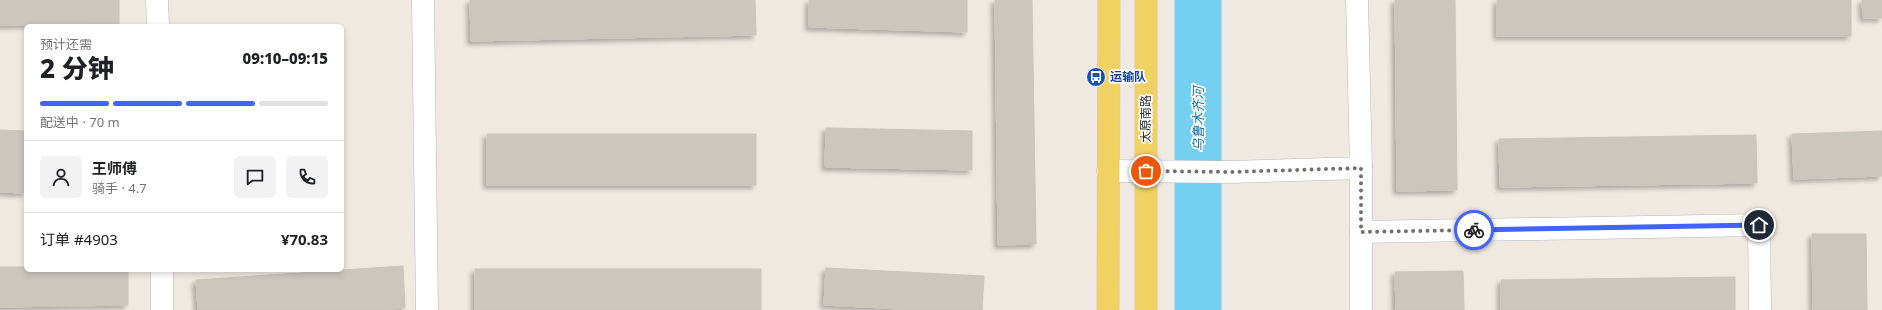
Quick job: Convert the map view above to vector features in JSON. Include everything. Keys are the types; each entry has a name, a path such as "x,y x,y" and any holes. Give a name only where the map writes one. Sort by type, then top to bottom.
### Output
{"main road":[{"path":"1108,310 1109,0"},
{"name":"太原南路","path":"1146,0 1146,310"}],"street":[{"path":"158,0 158,24"},
{"path":"423,0 427,310"},
{"path":"1358,0 1361,168 1361,310"},
{"path":"1108,171 1230,172 1361,168"},
{"path":"1361,232 1759,225 1760,310"},
{"path":"162,272 162,310"}],"building":[{"path":"0,0 119,0 119,24 0,25"},
{"path":"470,0 755,0 756,35 471,41"},
{"path":"809,0 967,0 967,32 809,27"},
{"path":"995,0 1032,0 1036,244 998,245"},
{"path":"1395,0 1455,0 1457,190 1397,191"},
{"path":"1497,0 1851,0 1851,36 1497,36"},
{"path":"1862,0 1882,0 1882,18 1863,18"},
{"path":"826,128 972,131 972,170 825,167"},
{"path":"0,130 24,131 24,193 0,192"},
{"path":"1882,131 1882,176 1794,179 1792,134"},
{"path":"487,134 756,134 756,185 487,185"},
{"path":"1756,135 1757,183 1500,187 1499,139"},
{"path":"1812,234 1866,234 1867,310 1813,310"},
{"path":"403,266 405,308 376,310 198,310 196,280 314,272 344,272 344,270"},
{"path":"0,267 24,267 24,272 128,272 128,305 0,307"},
{"path":"826,268 984,276 982,310 921,310 824,305"},
{"path":"475,269 761,269 761,310 475,310"},
{"path":"1463,271 1464,310 1396,310 1395,272"},
{"path":"1735,277 1735,310 1501,310 1501,280"}],"waterway":[{"name":"乌鲁木齐河","path":"1198,0 1198,310"}],"way so far":[{"path":"1146,171 1230,172 1361,168 1361,232 1474,230"}],"place":[{"name":"运输队","path":"1096,77"}],"route":[{"path":"1474,230 1759,225"}]}
